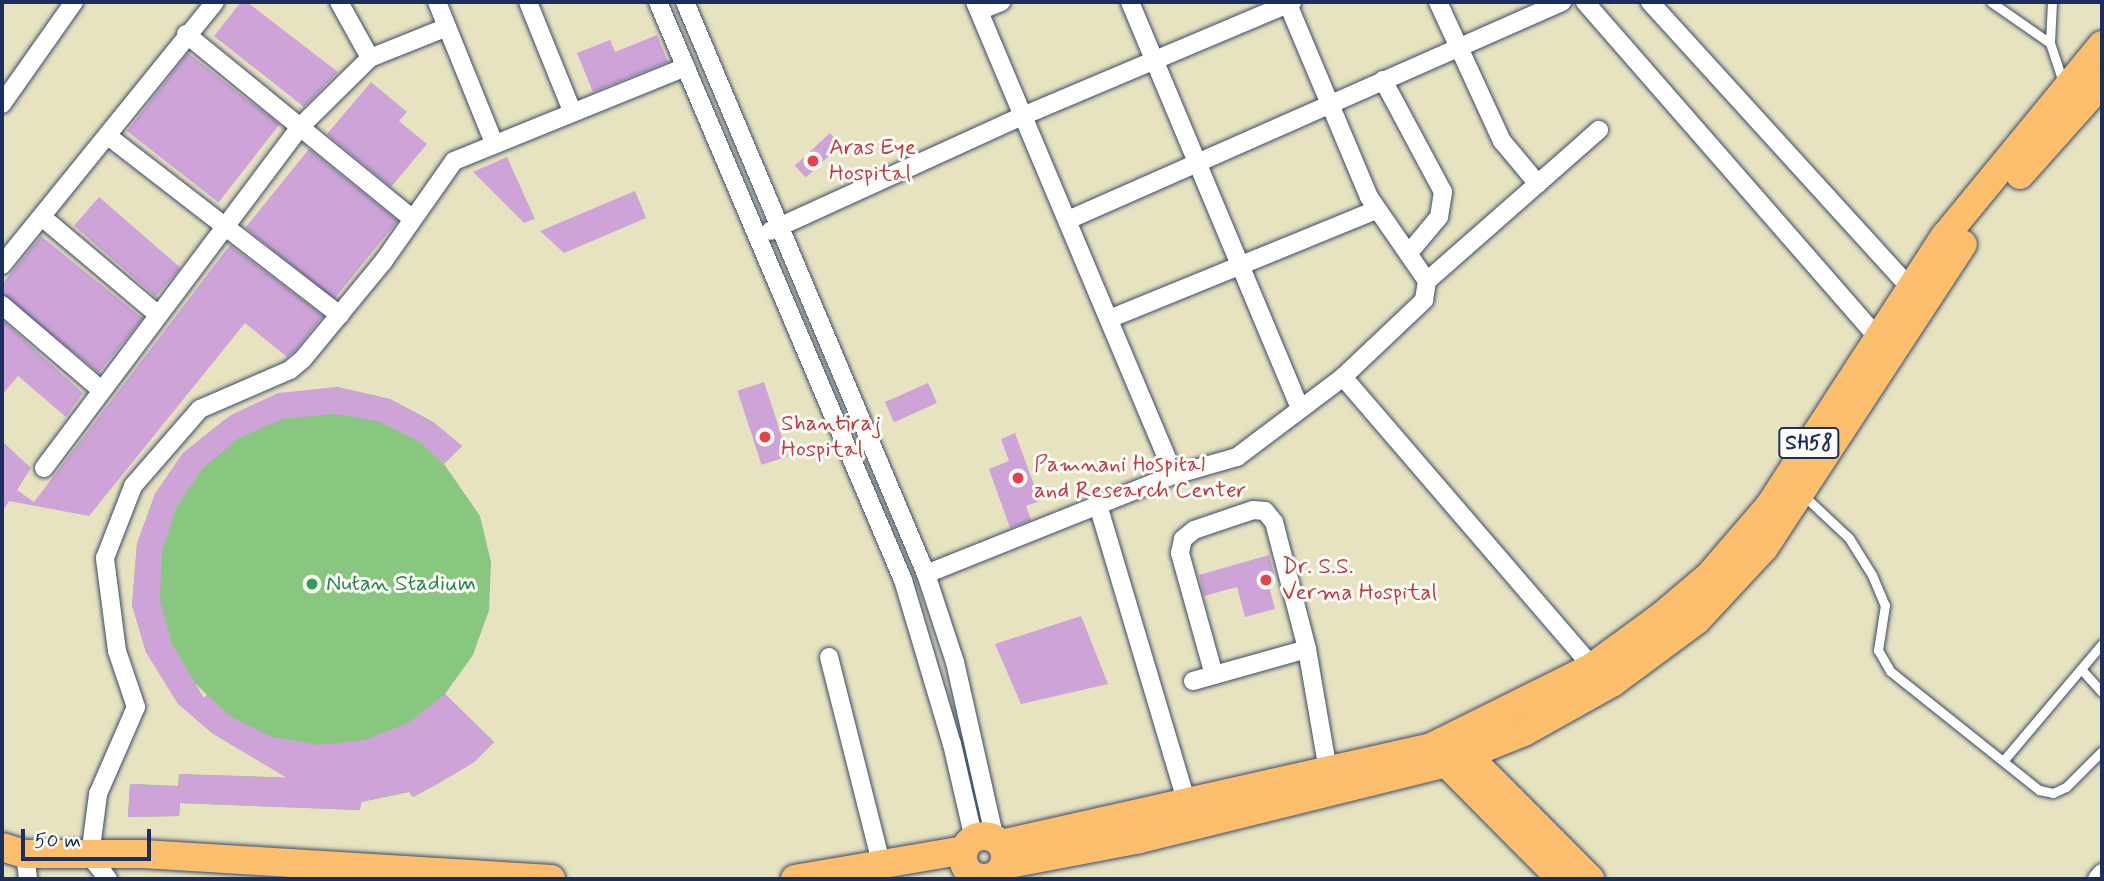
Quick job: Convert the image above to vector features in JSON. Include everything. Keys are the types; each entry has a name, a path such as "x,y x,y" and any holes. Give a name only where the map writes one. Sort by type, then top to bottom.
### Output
{"main road":[{"name":"SH58","path":"1448,751 1592,667 1709,576 1793,487 1956,251 2073,99 2102,45"},
{"name":"SH58","path":"1448,751 1524,732 1612,684 1697,620 1764,548 1793,487 1877,337 1945,236 2073,99 2102,83"},
{"path":"795,879 881,866 984,864 1140,839 1448,751"},
{"path":"984,864 1187,803 1328,770 1448,751"},
{"path":"1448,751 1561,879"},
{"path":"1448,751 1590,879"},
{"path":"18,860 142,854 551,879"}],"street":[{"path":"2,265 108,136 186,34 215,2"},
{"path":"339,2 370,58"},
{"path":"437,2 494,143"},
{"path":"528,2 572,111"},
{"path":"685,2 926,574 955,662 984,864"},
{"path":"1001,2 977,6 1174,475"},
{"path":"1130,2 1300,409"},
{"path":"760,235 1025,115 1289,2 1376,210 1427,281"},
{"path":"1438,2 1503,141 1538,184"},
{"path":"1585,2 1877,337"},
{"path":"1650,2 1909,287"},
{"path":"662,3 903,580 952,744 984,864"},
{"path":"2,104 67,4"},
{"path":"1069,220 1556,4"},
{"path":"44,468 223,226 301,126 370,58 447,27"},
{"path":"186,34 412,218"},
{"path":"108,879 90,856 101,780 136,707 117,651 105,577 106,558 124,500 200,409 290,370 340,315 412,218 443,171 494,143 687,67"},
{"path":"1383,79 1443,192 1439,217 1408,254"},
{"path":"926,574 1174,475 1237,457 1343,377 1424,300 1427,281 1599,130"},
{"path":"108,136 340,315"},
{"path":"1110,319 1376,210"},
{"path":"42,217 157,314"},
{"path":"2,305 101,390"},
{"path":"1343,377 1592,667"},
{"path":"1098,505 1187,803"},
{"path":"1214,675 1180,553 1183,539 1194,530 1253,510 1265,511 1274,522 1307,649 1328,770"},
{"path":"1193,681 1307,649"},
{"path":"829,657 881,866"},
{"path":"2097,879 2102,873"}],"lane":[{"path":"1991,2 2050,43"},
{"path":"2052,2 2050,43 2073,99"},
{"path":"1793,487 1849,538 1872,575 1885,605 1877,640 1881,659 2039,790 2053,793 2076,779 2102,751"},
{"path":"2003,761 2102,644"},
{"path":"2081,669 2102,692"}],"green space":[{"name":"Nutan Stadium","path":"337,387 390,399 433,422 462,446 444,464 480,516 491,562 489,610 473,655 445,694 494,742 474,762 413,797 409,792 361,802 360,810 180,803 179,816 128,817 130,784 178,786 179,774 357,780 252,757 212,733 189,713 207,695 196,684 176,700 146,652 132,605 137,544 155,494 183,453 227,418"}],"building":[{"path":"241,2 247,2 338,72 304,107 214,36"},
{"path":"657,35 668,62 593,92 577,53 610,40 615,52"},
{"path":"188,53 279,124 218,202 127,131"},
{"path":"371,82 407,112 399,121 427,144 391,187 327,134"},
{"path":"830,133 841,145 806,177 795,166"},
{"path":"309,149 398,221 334,299 245,227"},
{"path":"507,157 535,219 524,223 473,172"},
{"path":"635,191 646,218 564,253 540,231"},
{"path":"99,197 181,268 156,297 74,226"},
{"path":"41,236 143,318 99,373 2,294 2,284"},
{"path":"230,245 323,316 295,351 287,357 245,323 89,516 9,501 2,512 2,441 31,468 17,490 34,502"},
{"path":"2,320 83,393 66,417 18,376 2,395"},
{"path":"764,382 788,456 761,465 737,391"},
{"path":"928,383 937,403 894,422 885,402"},
{"path":"337,387 390,399 433,422 462,446 443,464 420,442 378,421 334,414 283,419 239,438 202,469 176,508 162,552 160,599 172,644 204,698 208,695 230,716 272,737 318,745 365,740 408,723 445,694 494,742 474,762 413,797 410,791 361,802 360,810 180,803 179,816 128,817 130,784 179,786 179,774 287,778 212,733 178,704 146,652 132,605 137,544 155,494 183,453 231,415 278,393"},
{"path":"1015,433 1040,501 1026,506 1031,520 1010,528 989,469 1009,461 1001,439"},
{"path":"1269,555 1275,577 1267,579 1275,609 1245,617 1237,587 1204,596 1199,575"},
{"path":"1081,616 1108,684 1021,704 995,644"}],"place":[{"name":"Aras Eye Hospital","path":"813,161"},
{"name":"Shantiraj Hospital","path":"765,437"},
{"name":"Pamnani Hospital and Research Center","path":"1018,478"},
{"name":"Dr. S.S. Verma Hospital","path":"1266,580"},
{"name":"Nutan Stadium","path":"312,584"}]}
